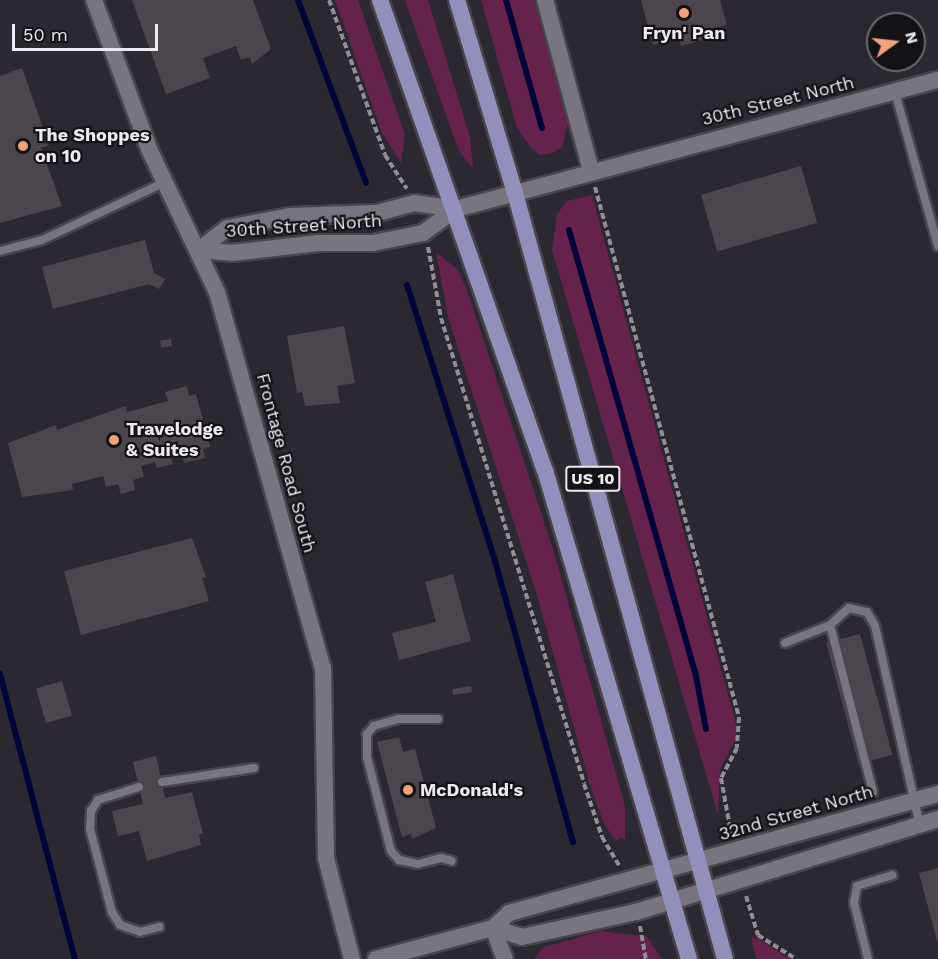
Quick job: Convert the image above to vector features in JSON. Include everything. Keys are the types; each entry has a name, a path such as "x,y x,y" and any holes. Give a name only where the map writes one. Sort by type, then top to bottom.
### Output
{"main road":[{"name":"US 10","path":"380,0 456,209 545,470 674,901 689,959"},
{"name":"US 10","path":"457,0 515,193 725,959"}],"street":[{"name":"Frontage Road South","path":"94,0 165,182 199,250 230,333 323,668 326,858 352,959"},
{"path":"544,0 591,171"},
{"name":"30th Street North","path":"199,250 232,253 373,243 423,233 456,209 591,171 938,80"},
{"name":"30th Street North","path":"199,250 227,228 290,216 377,213 414,203 456,209"},
{"name":"32nd Street North","path":"494,928 509,913 938,794"},
{"path":"376,959 494,928 522,937 636,912 938,819"},
{"path":"494,928 505,959"}],"lane":[{"path":"895,92 938,246"},
{"path":"0,251 42,240 165,182"},
{"path":"785,643 830,625 838,614 858,608 867,612 875,626 920,825"},
{"path":"830,625 873,792"},
{"path":"438,720 398,719 374,726 367,734 367,757 391,851 399,860 418,864 441,858 452,861"},
{"path":"162,782 254,768"},
{"path":"139,787 98,800 91,811 90,829 112,912 120,925 140,932 159,927"},
{"path":"868,959 854,903 857,886 892,875"}],"path":[{"path":"329,0 385,155 399,170 414,203"},
{"path":"591,171 739,717 737,748 722,778 722,801 735,850"},
{"path":"423,233 441,318 584,784 624,880"},
{"path":"743,880 758,935 796,959"},
{"path":"636,912 646,959"}],"shaded area":[{"path":"335,0 358,0 405,135 401,163 382,133"},
{"path":"405,0 428,0 470,137 473,169 459,151"},
{"path":"481,0 534,0 568,124 562,147 555,152 540,155 532,149 517,128"},
{"path":"592,195 736,724 736,738 720,770 718,815 552,250 557,214 567,201"},
{"path":"436,252 457,269 466,287 553,549 625,806 625,840 621,837 616,841 604,824 590,785 536,592 448,317"},
{"path":"601,931 647,937 662,959 534,959 544,947"},
{"path":"751,938 758,938 790,959 756,959"}],"building":[{"path":"132,0 253,0 271,49 252,64 250,57 241,60 236,46 203,58 210,78 166,94"},
{"name":"Fryn' Pan","path":"641,0 720,0 727,25 700,32 702,40 681,46 679,38 653,45"},
{"name":"The Shoppes on 10","path":"22,68 49,145 41,148 62,206 0,223 0,76"},
{"path":"801,166 817,223 717,251 701,195"},
{"path":"145,240 154,273 165,279 159,289 149,284 53,309 42,267"},
{"path":"344,326 355,383 337,386 340,403 305,406 302,392 297,393 287,336"},
{"path":"171,339 172,346 161,347 160,341"},
{"name":"Travelodge & Suites","path":"187,386 189,396 196,394 210,447 203,449 205,458 184,463 182,455 171,458 173,464 157,468 155,462 141,466 144,477 133,480 135,490 121,494 118,484 106,487 103,476 72,484 73,490 22,497 8,443 56,425 57,430 126,406 127,412 168,401 165,392"},
{"path":"192,538 206,577 202,578 209,601 81,635 64,571"},
{"path":"453,574 471,641 399,660 392,633 436,622 425,582"},
{"path":"860,634 892,755 859,764 826,643"},
{"path":"62,681 72,716 46,723 36,688"},
{"path":"471,686 472,692 453,695 452,689"},
{"name":"McDonald's","path":"399,737 403,752 415,749 436,828 412,839 411,834 402,837 377,742"},
{"path":"156,756 165,798 192,792 203,834 199,834 201,845 147,861 139,831 118,836 112,811 143,804 133,762"},
{"path":"938,868 938,941 937,941 919,873"}],"waterway":[{"path":"298,0 366,183"},
{"path":"506,0 542,128"},
{"path":"569,230 695,671 706,729"},
{"path":"407,285 495,561 573,842"},
{"path":"0,674 75,959"}],"place":[{"name":"Fryn' Pan","path":"684,13"},
{"name":"The Shoppes on 10","path":"23,146"},
{"name":"Travelodge & Suites","path":"114,440"},
{"name":"McDonald's","path":"408,790"}]}
